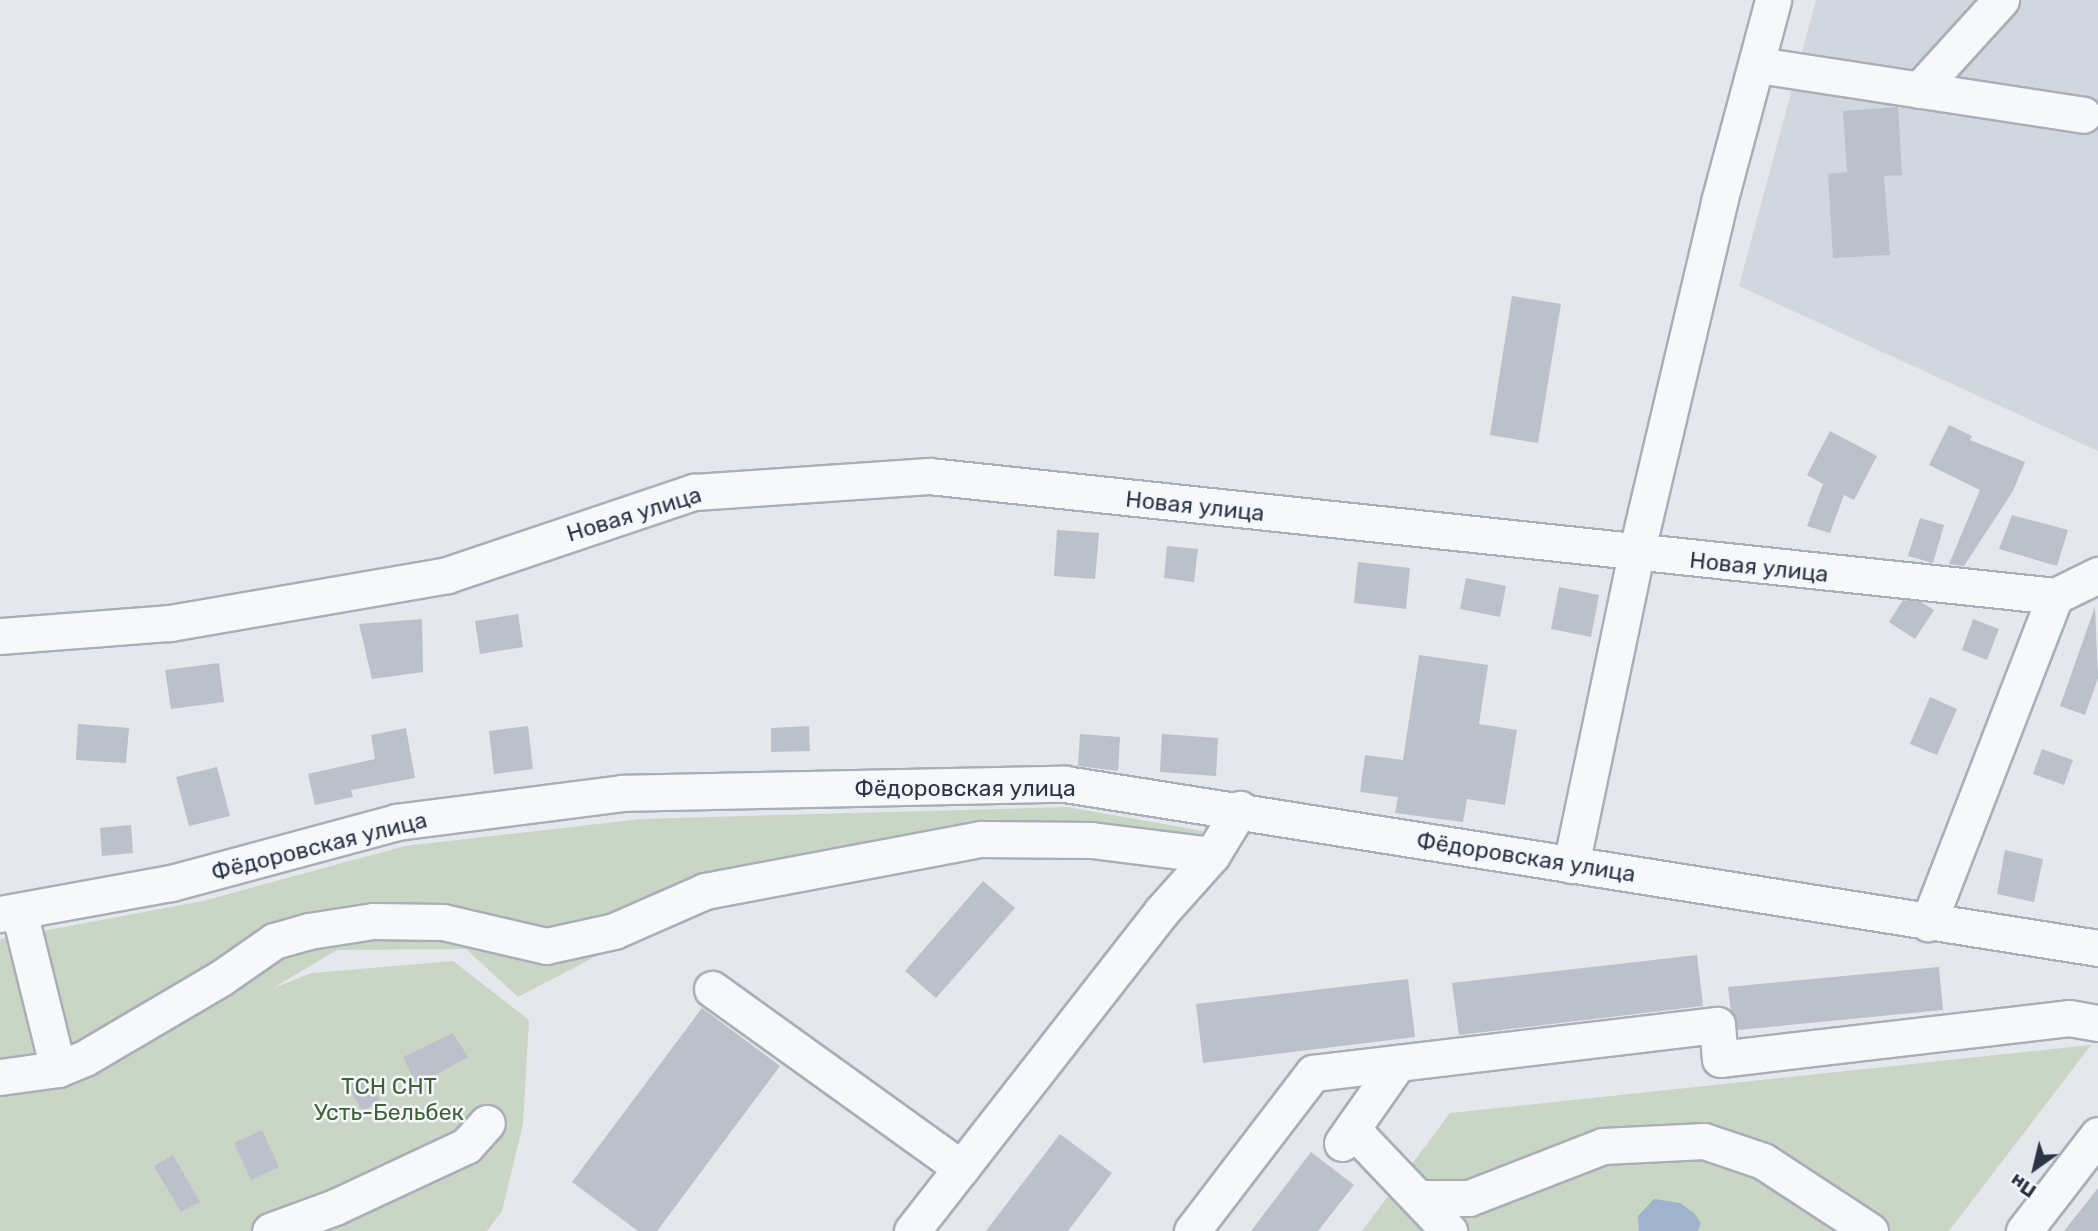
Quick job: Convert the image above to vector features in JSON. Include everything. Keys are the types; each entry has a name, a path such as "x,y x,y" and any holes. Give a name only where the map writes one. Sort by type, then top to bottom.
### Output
{"street":[{"path":"1571,865 1636,554 1719,202 1758,65 1773,0"},
{"path":"1919,90 2001,0"},
{"path":"1758,65 2083,115"},
{"name":"Новая улица","path":"0,636 170,624 447,575 694,492 929,476 1636,554 2055,596"},
{"path":"1928,923 2055,596 2098,575"},
{"name":"Фёдоровская улица","path":"10,913 171,883 397,822 622,793 1065,784 1240,809 1928,923 2098,948"},
{"path":"912,1231 1161,912 1212,855 1240,809"},
{"path":"0,1077 58,1069 85,1058 221,978 274,941 309,931 373,921 443,922 546,946 614,931 705,891 981,839 1091,840 1212,855"},
{"path":"10,913 58,1069"},
{"path":"712,989 961,1168"},
{"path":"1192,1231 1313,1073 1717,1025 1720,1059 2069,1018 2098,1023"},
{"path":"1398,1063 1347,1136 1419,1198 1449,1231"},
{"path":"270,1231 335,1207 466,1146 487,1123"},
{"path":"2024,1231 2098,1135"},
{"path":"1419,1198 1469,1198 1603,1146 1704,1141 1763,1161 1870,1231"}],"shaded area":[{"path":"1816,0 2098,0 2098,451 1739,286"}],"green space":[{"name":"ТСН СНТ Усть-Бельбек","path":"1067,807 1203,831 1184,864 1057,843 723,890 518,997 466,949 337,950 273,988 312,973 453,961 529,1020 523,1124 502,1211 487,1231 0,1231 0,939 203,901 405,846 641,819"},
{"path":"2091,1045 1949,1231 1362,1231 1450,1113"}],"water":[{"path":"1654,1199 1680,1203 1694,1213 1701,1223 1698,1231 1639,1231 1638,1216"}],"building":[{"path":"1898,107 1902,175 1884,176 1890,255 1833,258 1828,174 1847,172 1843,111"},
{"path":"1512,296 1561,304 1538,443 1490,435"},
{"path":"1949,425 1972,436 1970,440 2025,462 2013,491 1964,566 1949,564 1980,490 1929,465"},
{"path":"1830,431 1877,456 1854,500 1844,495 1830,533 1807,526 1823,484 1807,475"},
{"path":"2012,515 2068,530 2057,566 1999,549"},
{"path":"1920,518 1944,525 1933,563 1908,556"},
{"path":"1057,530 1099,533 1095,579 1054,576"},
{"path":"1167,546 1198,549 1194,582 1164,578"},
{"path":"1358,562 1410,568 1406,609 1354,603"},
{"path":"1466,578 1506,586 1500,617 1460,609"},
{"path":"1559,587 1599,595 1591,637 1551,629"},
{"path":"1903,600 1921,602 1934,610 1915,639 1889,622"},
{"path":"2095,607 2098,678 2085,715 2060,706"},
{"path":"518,614 523,647 480,654 475,621"},
{"path":"422,619 423,672 372,679 359,624"},
{"path":"1973,619 1999,629 1987,660 1962,650"},
{"path":"1419,655 1488,665 1479,724 1517,730 1505,805 1467,799 1463,822 1395,813 1398,797 1360,792 1365,755 1403,760"},
{"path":"219,663 224,702 171,709 165,670"},
{"path":"1930,697 1957,709 1937,755 1910,744"},
{"path":"78,724 129,728 126,763 76,760"},
{"path":"528,726 533,769 494,774 489,731"},
{"path":"809,726 810,751 771,752 771,728"},
{"path":"406,728 415,778 351,790 353,797 315,805 308,774 375,759 371,735"},
{"path":"1080,734 1120,737 1118,771 1078,766"},
{"path":"1162,734 1218,738 1216,776 1160,772"},
{"path":"2042,749 2073,760 2064,785 2033,774"},
{"path":"217,767 230,816 189,826 176,777"},
{"path":"131,825 133,853 102,856 100,828"},
{"path":"2005,850 2043,859 2034,902 1997,894"},
{"path":"983,881 1015,908 936,998 905,971"},
{"path":"1697,955 1703,1006 1459,1035 1452,983"},
{"path":"1939,967 1943,1010 1738,1030 1731,1011 1728,987"},
{"path":"1408,979 1415,1037 1203,1063 1196,1004"},
{"path":"702,1008 780,1066 657,1231 638,1231 572,1182"},
{"path":"453,1033 468,1057 417,1085 403,1057"},
{"path":"364,1075 380,1100 363,1111 347,1086"},
{"path":"262,1130 279,1167 251,1180 234,1143"},
{"path":"1060,1134 1112,1173 1068,1231 986,1231"},
{"path":"1311,1152 1354,1185 1318,1231 1251,1231"},
{"path":"173,1155 200,1202 181,1212 154,1166"},
{"path":"2098,1188 2098,1231 2064,1231"}]}
